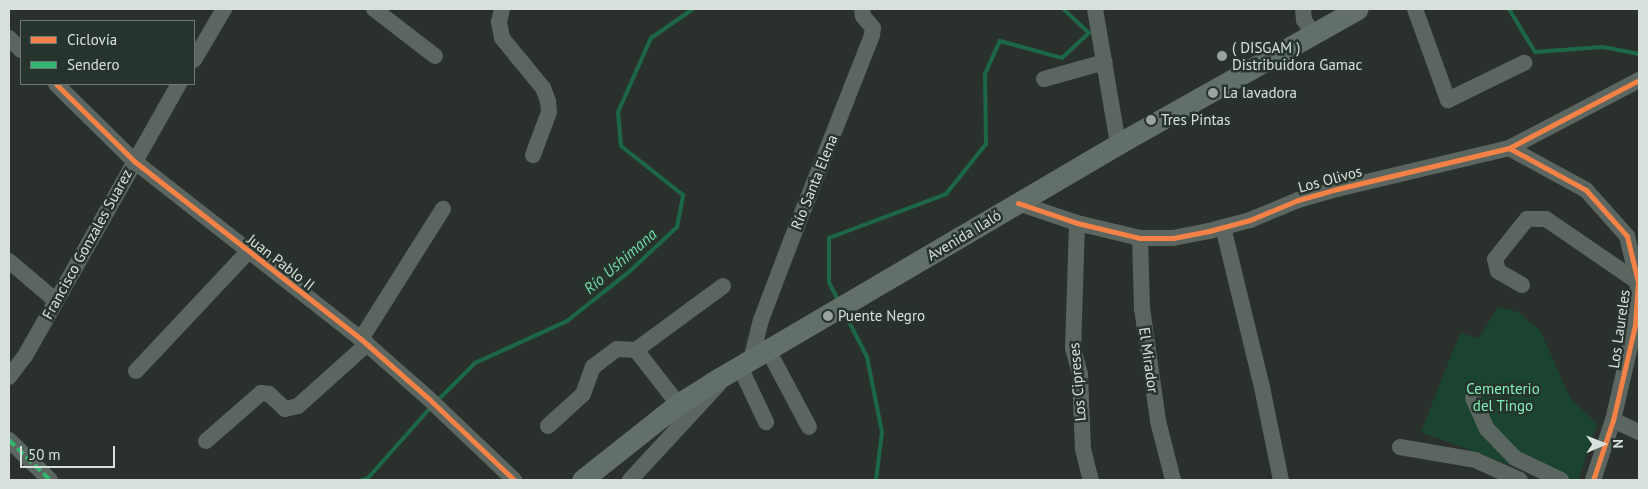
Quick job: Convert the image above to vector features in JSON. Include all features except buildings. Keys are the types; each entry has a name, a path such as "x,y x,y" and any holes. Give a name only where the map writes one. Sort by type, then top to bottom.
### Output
{"main road":[{"name":"Avenida Ilaló","path":"582,480 678,404 747,362 1118,144 1358,9"}],"street":[{"path":"195,58 224,9"},
{"path":"374,9 435,56"},
{"name":"Río Santa Elena","path":"747,362 791,240 872,36 873,28 863,16 862,9"},
{"path":"1094,9 1106,62 1118,144"},
{"path":"1303,9 1304,20 1314,35"},
{"path":"1415,9 1448,100 1524,63"},
{"path":"499,10 502,38 544,88 548,101 549,112 533,155"},
{"path":"9,38 20,49"},
{"path":"1044,79 1106,62"},
{"name":"Los Olivos","path":"1018,202 1077,223 1140,238 1172,238 1223,227 1336,189 1509,148 1639,80"},
{"name":"Juan Pablo II","path":"57,85 134,161 248,253 364,342 442,410 514,480"},
{"name":"Francisco Gonzales Suarez","path":"9,377 25,356 134,161 179,85"},
{"name":"Los Laureles","path":"1509,148 1586,190 1626,236 1638,282 1637,327 1613,420 1593,480"},
{"path":"206,441 260,393 269,394 285,409 298,406 364,342 443,209"},
{"path":"1522,285 1498,271 1495,259 1527,219 1546,220 1638,282"},
{"name":"Los Cipreses","path":"1077,223 1073,348 1080,375 1083,449 1091,480"},
{"path":"1223,227 1262,387 1281,480"},
{"name":"El Mirador","path":"1140,238 1145,327 1158,421 1172,480"},
{"path":"136,371 248,253"},
{"path":"9,261 55,300"},
{"path":"548,426 583,394 593,367 617,349 636,350 723,286"},
{"path":"636,350 678,404"},
{"path":"747,362 766,422"},
{"path":"747,362 808,427"},
{"path":"630,480 747,362"},
{"path":"1473,398 1487,429 1515,458 1562,480"},
{"path":"1613,420 1639,432"},
{"path":"9,440 50,480"},
{"path":"1400,447 1475,460 1520,480"}],"green space":[{"name":"Cementerio del Tingo","path":"1498,307 1518,312 1540,330 1570,398 1597,424 1578,480 1551,480 1421,432 1460,333 1479,338"}],"waterway":[{"name":"Río Ushimana","path":"437,401 475,363 567,321 630,271 677,227 683,195 621,146 618,112 651,38 693,9"},
{"path":"839,302 829,282 829,238 946,194 986,144 985,74 1000,41 1062,58 1089,33 1063,9"},
{"path":"1509,9 1535,52 1603,47 1639,54"},
{"path":"844,312 867,357 882,432 876,480"},
{"name":"Río Ushimana","path":"362,480 368,478 432,406"}],"marked path":[{"path":"9,440 50,480"}],"cycle path":[{"path":"1018,203 1077,223 1140,238 1173,238 1209,231 1250,220 1298,200 1337,189 1509,148 1639,80"},
{"path":"57,85 134,161 361,339 428,398 514,480"},
{"path":"1509,148 1586,190 1627,236 1638,282 1635,325 1613,420 1593,480"}],"place":[{"name":"( DISGAM ) Distribuidora Gamac","path":"1222,56"},
{"name":"La lavadora","path":"1213,93"},
{"name":"Tres Pintas","path":"1151,120"},
{"name":"Puente Negro","path":"828,316"}]}
